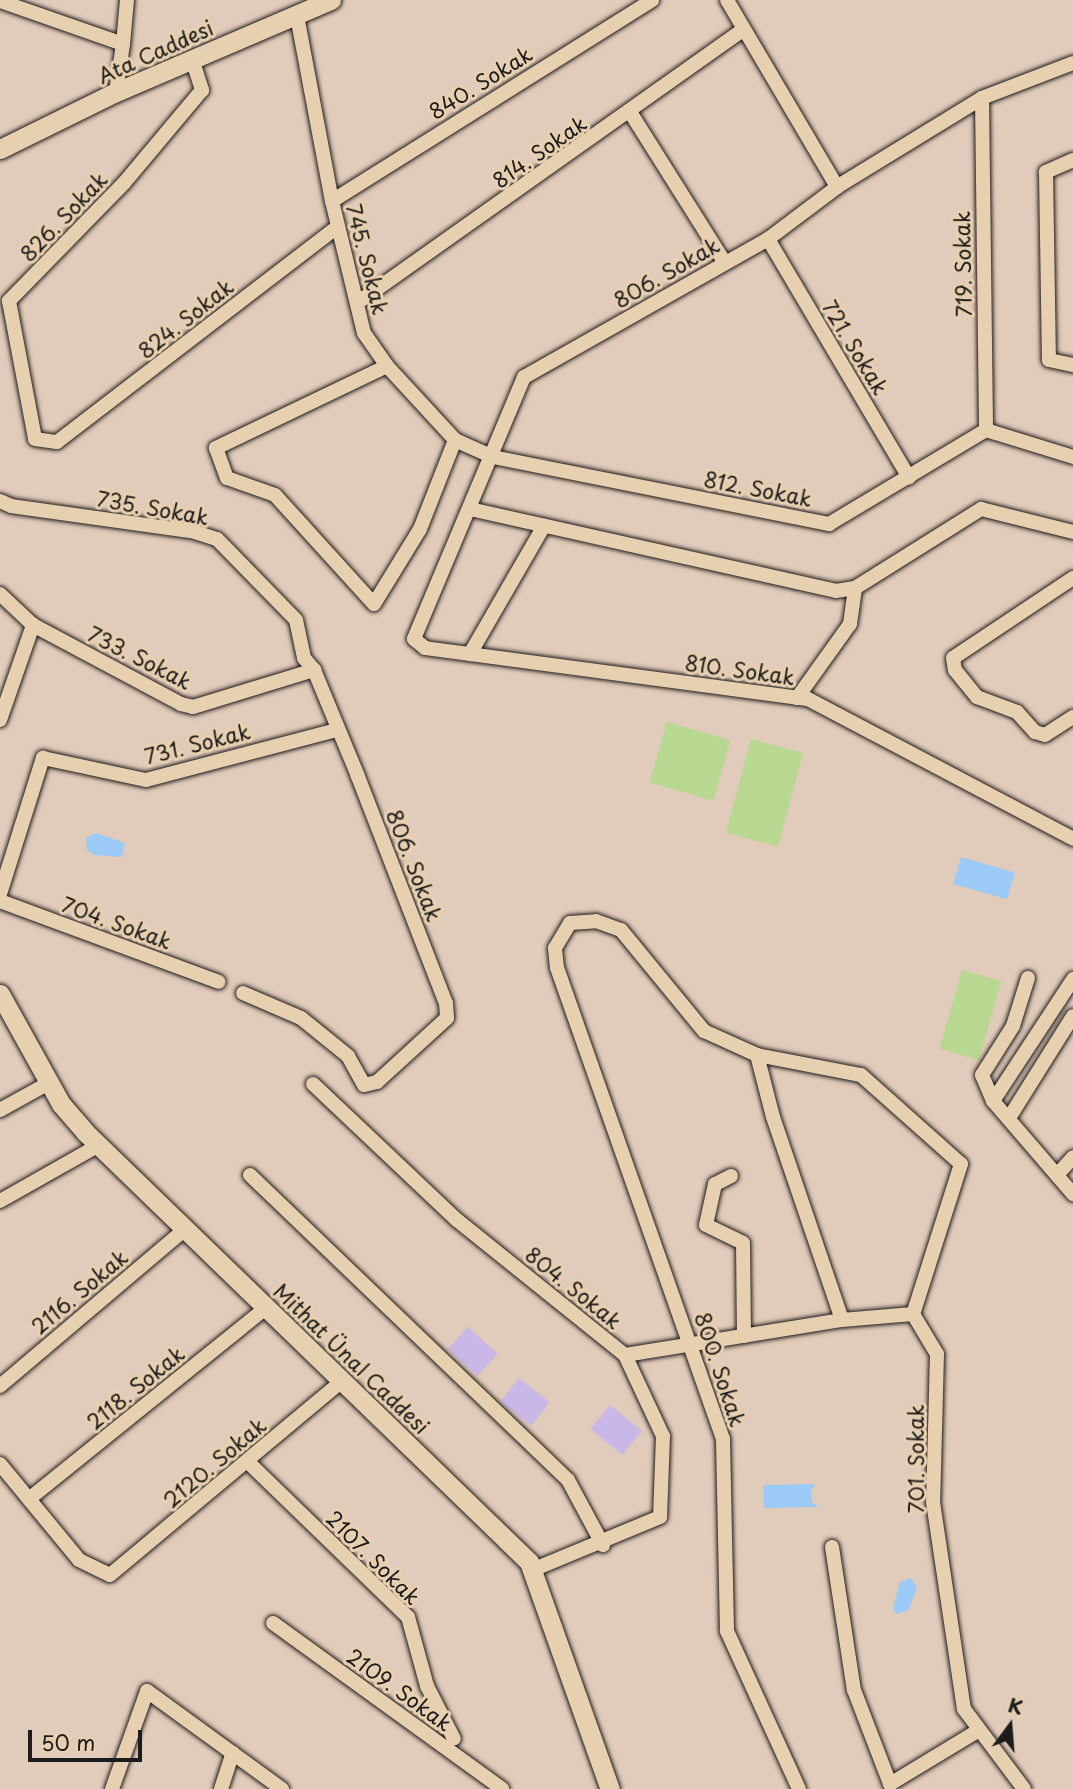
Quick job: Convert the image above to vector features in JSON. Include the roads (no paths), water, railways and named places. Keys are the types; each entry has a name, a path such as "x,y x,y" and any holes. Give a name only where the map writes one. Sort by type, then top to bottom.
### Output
{"main road":[{"name":"Ata Caddesi","path":"0,149 116,92 331,0"},
{"name":"Mithat Ünal Caddesi","path":"0,994 61,1104 99,1145 529,1562 610,1789"}],"street":[{"path":"116,92 127,0"},
{"name":"840. Sokak","path":"332,201 652,0"},
{"path":"0,1 123,44"},
{"path":"733,2 743,30 837,187"},
{"name":"745. Sokak","path":"296,16 332,201 364,333 387,366 455,440 493,457"},
{"name":"814. Sokak","path":"357,303 743,30"},
{"name":"826. Sokak","path":"57,442 35,439 9,301 124,183 201,90 192,60"},
{"name":"806. Sokak","path":"414,639 493,457 524,377 768,239 837,187 982,98 1073,63"},
{"name":"719. Sokak","path":"982,98 986,430"},
{"path":"630,112 725,262"},
{"path":"1073,160 1046,172 1049,360 1073,365"},
{"name":"824. Sokak","path":"57,442 338,226"},
{"name":"721. Sokak","path":"768,239 909,477"},
{"path":"387,366 216,448 227,478 275,495 374,604 420,529 455,440"},
{"path":"986,430 1073,457"},
{"name":"812. Sokak","path":"493,457 829,524 986,430"},
{"name":"735. Sokak","path":"0,500 10,506 195,532 217,540 296,620 304,658 314,670 336,730"},
{"path":"471,509 836,591 855,588 981,509 1073,532"},
{"path":"470,654 544,526"},
{"path":"1073,578 953,658 955,670 977,697 1017,712 1035,732 1045,735 1073,717"},
{"path":"797,698 850,624 855,588"},
{"name":"733. Sokak","path":"0,594 33,625 193,706 314,670"},
{"path":"0,720 33,625"},
{"name":"810. Sokak","path":"414,639 425,648 808,699 1073,839"},
{"path":"0,672 15,678"},
{"name":"806. Sokak","path":"243,993 301,1018 348,1056 364,1086 377,1082 447,1018 446,1003 336,730"},
{"name":"731. Sokak","path":"0,894 43,758 146,780 336,730"},
{"name":"704. Sokak","path":"0,901 219,982"},
{"name":"800. Sokak","path":"757,1055 704,1031 621,930 596,921 570,923 555,948 557,968 723,1438 727,1631 799,1789"},
{"path":"1028,978 1013,1026 982,1075 993,1101 1073,1194"},
{"path":"993,1101 1073,979"},
{"path":"1009,1118 1073,1016"},
{"path":"842,1320 773,1117 757,1055 861,1075 961,1164 913,1314"},
{"path":"0,1110 49,1083"},
{"name":"804. Sokak","path":"313,1084 457,1220 625,1355 842,1320 913,1314"},
{"path":"0,1201 99,1145"},
{"path":"1057,1175 1073,1157"},
{"path":"250,1175 568,1480 603,1545"},
{"path":"731,1175 715,1184 706,1225 743,1243 744,1335"},
{"name":"2116. Sokak","path":"0,1386 186,1228"},
{"name":"2118. Sokak","path":"29,1499 267,1307"},
{"name":"701. Sokak","path":"913,1314 937,1354 933,1502 964,1709 1024,1789"},
{"path":"532,1570 603,1545 660,1517 663,1436 625,1355"},
{"name":"2120. Sokak","path":"29,1499 79,1560 110,1574 249,1463 343,1380"},
{"name":"2107. Sokak","path":"249,1463 408,1616 427,1686 454,1739"},
{"path":"0,1464 29,1499"},
{"path":"832,1547 854,1690 890,1784 979,1730"},
{"name":"2109. Sokak","path":"273,1623 502,1789"},
{"path":"112,1789 147,1691 282,1789"},
{"path":"221,1789 233,1753"}],"water":[{"path":"96,833 125,843 122,857 94,855 87,850 86,838"},
{"path":"961,857 1015,872 1007,899 953,884"},
{"path":"816,1484 811,1490 812,1502 818,1507 764,1508 763,1485"},
{"path":"911,1578 917,1587 909,1610 896,1614 893,1608 900,1582"}]}
